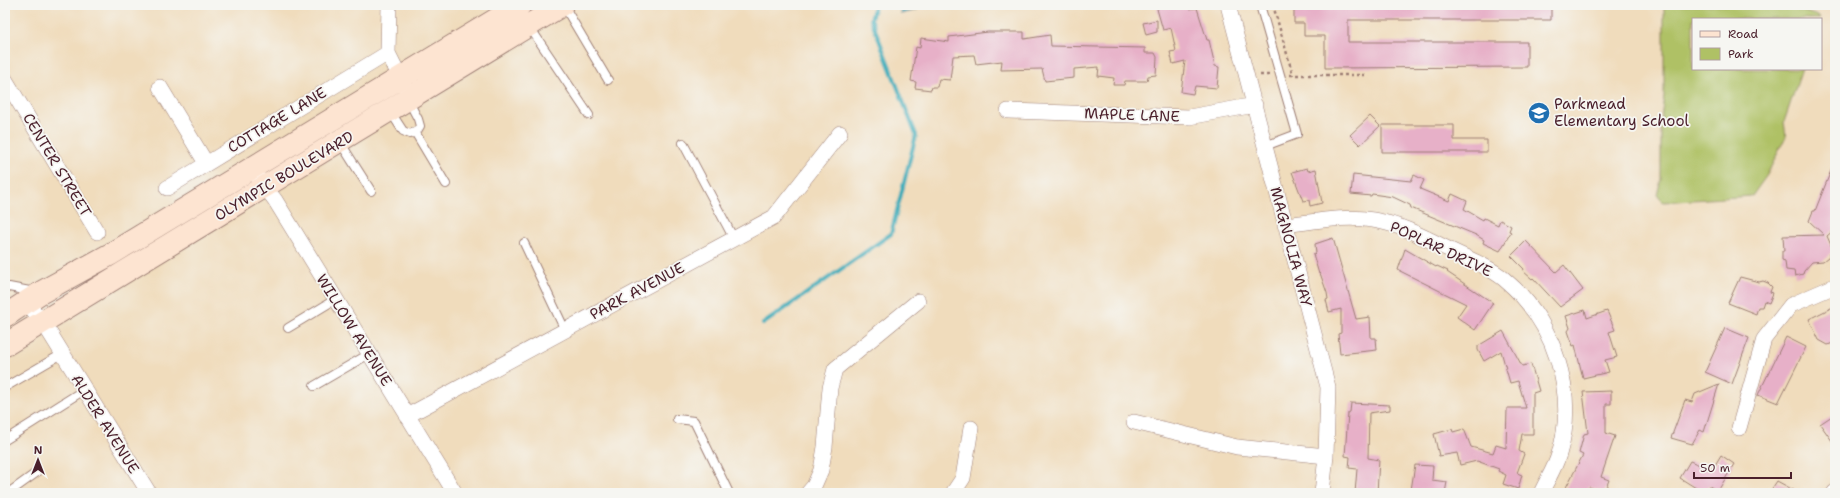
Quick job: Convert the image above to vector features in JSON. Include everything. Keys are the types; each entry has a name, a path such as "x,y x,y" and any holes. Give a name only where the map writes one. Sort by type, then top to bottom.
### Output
{"main road":[{"name":"OLYMPIC BOULEVARD","path":"5,316 33,297 110,254 520,5"},
{"name":"OLYMPIC BOULEVARD","path":"5,345 267,187 529,26 556,7"}],"street":[{"path":"389,5 388,53 400,78 403,103"},
{"name":"MAGNOLIA WAY","path":"1228,5 1328,387 1326,456 1322,493"},
{"name":"COTTAGE LANE","path":"167,188 388,53"},
{"name":"CENTER STREET","path":"5,79 97,232"},
{"path":"160,87 206,163"},
{"name":"MAPLE LANE","path":"1008,111 1189,117 1255,105"},
{"name":"PARK AVENUE","path":"407,416 774,217 840,133"},
{"name":"WILLOW AVENUE","path":"251,168 267,187 455,493"},
{"name":"POPLAR DRIVE","path":"1285,225 1343,218 1371,219 1400,226 1491,271 1504,279 1525,299 1544,326 1559,361 1564,384 1566,406 1559,455 1541,493"},
{"path":"1739,428 1764,339 1791,305 1835,286"},
{"name":"ALDER AVENUE","path":"33,297 43,322 149,493"},
{"path":"808,493 814,486 821,470 825,447 830,388 836,369 918,301"},
{"path":"1134,422 1237,447 1326,456"},
{"path":"953,493 963,478 971,428"}],"lane":[{"path":"1260,5 1297,134 1265,146"},
{"path":"556,7 608,80"},
{"path":"529,26 589,115"},
{"path":"403,103 418,119 420,126 415,132 410,134 403,131 403,103"},
{"path":"415,132 446,184"},
{"path":"340,142 371,191"},
{"path":"683,143 734,239"},
{"path":"524,243 565,330"},
{"path":"5,289 8,287 33,297"},
{"path":"288,328 336,300"},
{"path":"7,386 62,354"},
{"path":"314,386 369,354"},
{"path":"5,440 84,390"},
{"path":"676,419 694,421 729,493"},
{"path":"5,492 11,491 36,474"}],"path":[{"path":"1273,5 1293,75"},
{"path":"1257,74 1366,75"}],"green space":[{"path":"1664,5 1797,5 1796,9 1818,16 1819,18 1692,18 1692,70 1802,70 1784,122 1786,136 1767,175 1752,196 1663,202 1657,195 1661,179 1661,118 1664,96"}],"water":[{"path":"902,5 916,5 917,10 901,14 900,9"}],"building":[{"path":"1163,5 1188,5 1189,9 1197,8 1207,40 1209,40 1215,66 1219,67 1217,88 1195,86 1193,94 1181,92 1185,61 1173,64 1170,52 1176,51 1171,28 1163,30 1157,9"},
{"path":"1294,5 1551,5 1551,20 1348,20 1348,42 1527,42 1527,67 1325,68 1325,36 1304,36 1304,23 1294,23"},
{"path":"1157,20 1157,32 1146,35 1143,23"},
{"path":"988,32 1024,32 1024,39 1050,35 1051,46 1145,48 1145,53 1155,53 1157,57 1156,75 1148,76 1147,81 1125,81 1124,85 1113,85 1114,78 1098,76 1099,67 1074,69 1074,78 1045,81 1042,69 1001,70 1002,61 976,64 974,55 953,56 950,80 939,79 937,87 932,87 931,90 915,88 916,82 911,81 916,47 920,48 921,38 949,42 949,37"},
{"path":"1370,116 1380,126 1360,145 1350,135"},
{"path":"1382,125 1454,125 1454,140 1487,140 1487,152 1382,152"},
{"path":"1834,163 1835,229 1827,236 1833,250 1823,261 1812,262 1803,274 1795,276 1794,271 1786,270 1785,261 1782,260 1782,251 1784,251 1783,236 1824,235 1809,221 1813,211 1815,211"},
{"path":"1307,168 1308,171 1316,169 1322,203 1310,206 1309,200 1303,201 1292,172"},
{"path":"1353,175 1411,181 1414,175 1424,180 1420,189 1449,201 1452,194 1467,201 1464,209 1483,220 1484,218 1498,225 1500,220 1511,226 1509,231 1511,232 1500,251 1483,243 1484,240 1476,235 1411,208 1410,205 1393,197 1372,194 1371,196 1351,194"},
{"path":"1333,238 1356,319 1370,317 1371,338 1376,338 1377,350 1340,354 1338,334 1341,333 1341,309 1329,312 1326,300 1328,299 1327,293 1313,254 1316,253 1315,244"},
{"path":"1526,241 1556,272 1564,265 1583,290 1560,307 1533,278 1532,279 1523,271 1524,269 1511,256"},
{"path":"1405,249 1436,267 1437,266 1448,271 1447,272 1493,303 1475,330 1457,317 1466,304 1398,270"},
{"path":"1740,277 1759,282 1763,281 1772,287 1770,292 1773,293 1769,303 1764,301 1762,307 1758,307 1756,314 1728,303"},
{"path":"1835,306 1835,342 1828,345 1819,340 1809,319"},
{"path":"1585,310 1587,318 1607,311 1615,330 1609,332 1617,357 1605,360 1609,372 1583,378 1575,345 1573,346 1568,331 1570,328 1566,316"},
{"path":"1725,328 1749,338 1732,384 1705,372"},
{"path":"1503,331 1522,366 1531,364 1539,391 1533,393 1533,434 1522,434 1519,451 1524,454 1517,473 1522,475 1518,489 1503,484 1506,475 1498,471 1499,469 1477,461 1460,465 1457,453 1439,456 1434,434 1452,429 1453,432 1464,429 1471,447 1493,453 1496,445 1506,448 1507,408 1526,408 1518,381 1510,383 1501,351 1484,361 1478,350 1478,346"},
{"path":"1786,337 1806,347 1778,403 1758,395"},
{"path":"1719,384 1704,432 1700,430 1692,444 1671,438 1685,400 1692,402 1695,394"},
{"path":"1611,391 1611,404 1606,404 1606,433 1615,436 1601,477 1609,480 1604,493 1589,487 1587,493 1563,493 1583,455 1579,453 1584,434 1588,433 1583,392"},
{"path":"1351,403 1390,405 1390,410 1369,413 1368,458 1379,460 1377,493 1355,493 1357,469 1349,468 1350,457 1345,456 1348,413 1350,412"},
{"path":"1835,414 1835,445 1820,424"},
{"path":"1721,455 1734,464 1718,491 1709,486 1704,493 1680,478 1690,461 1712,470"},
{"path":"1415,465 1433,466 1432,480 1447,482 1445,493 1411,490"},
{"path":"1777,481 1799,493 1769,493"}],"waterway":[{"path":"763,324 891,234 916,135 871,19 875,5"}],"place":[{"name":"Parkmead Elementary School","path":"1539,113"}]}
